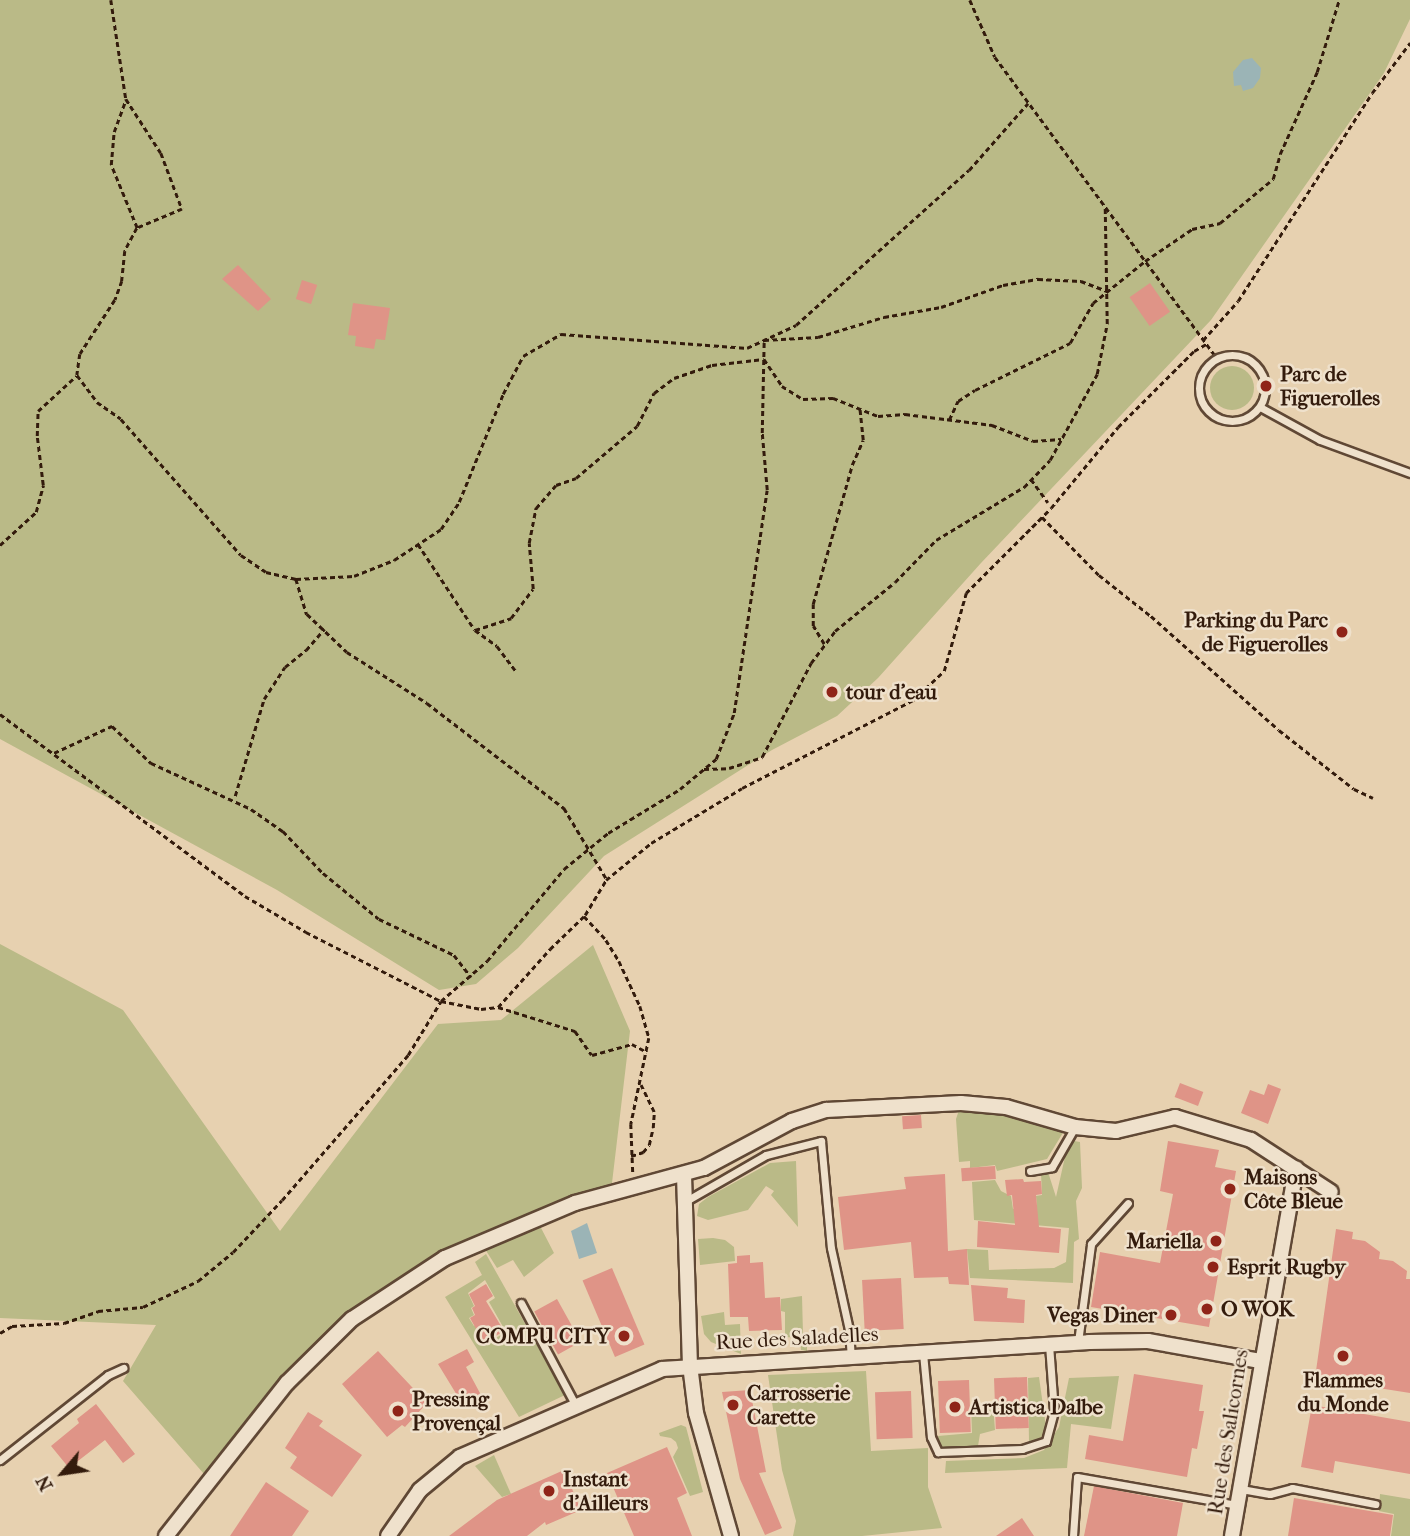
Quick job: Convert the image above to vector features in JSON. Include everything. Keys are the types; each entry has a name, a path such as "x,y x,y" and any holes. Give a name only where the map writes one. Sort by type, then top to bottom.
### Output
{"street":[{"path":"166,1536 287,1383 352,1319 445,1258 575,1203 704,1168 792,1121 827,1110 961,1103 1006,1107 1075,1128 1116,1131 1175,1117 1251,1140 1331,1192"},
{"name":"Rue des Salicornes","path":"1232,1536 1296,1169"},
{"path":"684,1175 690,1366 703,1441 731,1536"},
{"name":"Rue des Saladelles","path":"387,1536 420,1490 460,1457 662,1369 1049,1344 1148,1341 1261,1361"}],"lane":[{"path":"1238,355 1257,366 1266,386 1260,407 1243,420 1232,422 1211,414 1204,406 1199,384 1208,365 1217,358 1238,355"},
{"path":"1260,407 1320,439 1410,472"},
{"path":"1030,1171 1052,1167 1075,1128"},
{"path":"685,1202 766,1155 821,1141 831,1248 849,1330 851,1356"},
{"path":"1078,1343 1091,1244 1128,1203"},
{"path":"521,1303 576,1406"},
{"path":"922,1352 931,1437 938,1452 1022,1449 1046,1441 1054,1411 1049,1344"},
{"path":"0,1460 108,1375 123,1368"},
{"path":"1073,1536 1077,1478 1238,1505"},
{"path":"1240,1489 1270,1494 1292,1488 1376,1504"}],"path":[{"path":"0,545 36,512 43,485 37,436 38,411 77,375 80,354 115,300 122,281 125,251 137,228 182,209 161,153 126,99 111,0"},
{"path":"971,0 995,57 1217,358"},
{"path":"949,420 958,401 975,390 1070,343 1093,303 1145,261 1192,229 1220,223 1273,179 1280,154 1321,62 1339,0"},
{"path":"1203,340 1238,301 1365,104 1410,43"},
{"path":"126,99 114,132 111,165 137,228"},
{"path":"77,375 97,402 121,419 241,555 266,572 296,579 354,576 394,560 441,529 459,502 503,394 523,356 561,334 747,348 796,325 969,170 1028,103"},
{"path":"704,768 729,768 762,757 795,693 835,631 895,582 936,540 1031,480 1050,460 1097,374 1107,324 1105,205"},
{"path":"764,340 818,337 884,317 941,307 1003,285 1038,279 1081,281 1107,291"},
{"path":"0,1333 12,1326 64,1322 99,1311 143,1307 198,1281 233,1252 282,1200 408,1055 441,1001 487,961 564,869 587,850 680,789 716,759 734,713 767,490 762,433 764,340"},
{"path":"498,1007 584,916 606,880 650,843 742,788 913,700 944,671 966,593 1042,517 1118,427 1194,351 1206,344"},
{"path":"764,359 782,386 803,399 833,398 878,416 905,414 992,425 1033,441 1061,439"},
{"path":"475,630 511,618 533,589 529,543 536,508 556,485 576,478 637,426 654,393 674,378 712,365 764,359"},
{"path":"825,645 813,626 813,604 852,465 863,440 860,409"},
{"path":"1031,480 1048,502"},
{"path":"1042,517 1100,575 1151,616 1279,730 1354,789 1373,798"},
{"path":"418,544 475,630 497,646 516,671"},
{"path":"296,579 307,614 347,652 427,704 564,808 606,880"},
{"path":"235,796 264,699 285,667 306,650 324,629"},
{"path":"0,721 2,716 245,896 306,932 441,1001 481,1009 498,1007 575,1031 592,1055 632,1044 647,1053"},
{"path":"53,754 112,726 151,762 251,808 283,831 323,873 379,919 454,955 471,976"},
{"path":"584,916 606,940 640,1006 649,1038 631,1124 634,1187"},
{"path":"631,1156 643,1152 649,1145 653,1128 654,1112 641,1085"}],"green space":[{"path":"0,0 1410,0 1410,19 1384,73 1211,320 981,563 878,678 837,716 772,750 604,856 518,948 476,984 439,990 277,890 0,739"},
{"path":"1232,366 1241,367 1248,372 1253,379 1253,397 1248,404 1241,409 1232,410 1223,409 1216,404 1211,397 1210,388 1211,379 1216,372 1223,367"},
{"path":"0,944 123,1010 280,1231 438,1024 501,1020 593,945 630,1031 612,1183 474,1236 360,1303 283,1380 204,1474 123,1381 156,1325 0,1318"},
{"path":"959,1110 1005,1115 1064,1131 1047,1159 997,1171 995,1165 970,1168 970,1161 959,1162 956,1119"},
{"path":"1074,1141 1080,1142 1082,1188 1076,1201 1079,1239 1074,1242 1073,1283 970,1278 967,1249 988,1250 989,1270 1054,1268 1066,1262 1069,1228 974,1220 972,1182 995,1180 1001,1191 1011,1196 1013,1209 1037,1207 1036,1196 1042,1195 1041,1173 1048,1172 1056,1197 1067,1148"},
{"path":"796,1161 798,1227 771,1195 774,1191 766,1186 748,1210 708,1220 697,1216 699,1204 708,1197 770,1163"},
{"path":"540,1226 554,1253 524,1277 513,1260 497,1268 485,1249"},
{"path":"698,1239 725,1240 734,1247 735,1261 700,1265"},
{"path":"486,1254 565,1395 519,1417 445,1297 482,1275 475,1262","holes":["485,1280 495,1298 489,1302 506,1332 489,1342 479,1323 474,1326 469,1318 474,1315 471,1308 474,1306 468,1293"]},
{"path":"802,1296 803,1334 807,1334 807,1351 801,1350 800,1338 785,1337 785,1312 781,1311 781,1299"},
{"path":"724,1312 725,1325 740,1324 741,1354 711,1342 704,1334 701,1316"},
{"path":"866,1371 871,1451 928,1448 928,1487 942,1528 862,1536 793,1536 796,1521 782,1470 768,1375"},
{"path":"1119,1376 1111,1429 1071,1424 1067,1468 945,1473 946,1461 1024,1458 1044,1450 1059,1427 1069,1378"},
{"path":"1039,1377 1046,1427 1040,1440 1029,1441 1028,1378"},
{"path":"993,1404 995,1430 980,1434 978,1446 939,1448 938,1436 972,1433 971,1406"},
{"path":"681,1425 686,1427 703,1492 690,1496 673,1457 678,1448 676,1442 660,1436 659,1433"},
{"path":"494,1455 511,1494 502,1497 475,1466"},
{"path":"1380,1494 1410,1499 1410,1536 1391,1536 1394,1514 1379,1511"}],"water":[{"path":"1252,58 1261,68 1260,78 1253,88 1243,91 1241,85 1234,86 1233,72 1243,60"},
{"path":"587,1223 597,1253 579,1259 571,1231"}],"building":[{"path":"238,265 271,299 258,311 222,279"},
{"path":"302,280 317,285 311,304 296,299"},
{"path":"1150,283 1170,312 1150,326 1130,297"},
{"path":"353,303 390,308 385,340 376,339 374,349 355,346 356,336 348,335"},
{"path":"1180,1083 1203,1092 1198,1106 1175,1097"},
{"path":"1268,1084 1281,1089 1268,1124 1241,1113 1250,1090 1264,1095"},
{"path":"921,1115 922,1128 903,1129 902,1116"},
{"path":"1168,1141 1219,1150 1215,1167 1236,1171 1209,1327 1091,1307 1100,1252 1160,1263 1173,1194 1160,1191"},
{"path":"995,1166 996,1179 962,1181 961,1168"},
{"path":"945,1174 948,1251 967,1249 969,1285 949,1284 948,1277 914,1278 911,1242 844,1250 838,1197 906,1189 904,1177"},
{"path":"1023,1179 1024,1182 1041,1181 1042,1194 1036,1195 1039,1227 1061,1229 1059,1253 977,1247 978,1221 1015,1225 1012,1195 1007,1196 1005,1180"},
{"path":"1336,1229 1353,1232 1352,1239 1365,1241 1380,1252 1379,1259 1393,1261 1407,1271 1406,1279 1410,1279 1410,1393 1315,1378"},
{"path":"750,1255 750,1263 763,1262 765,1298 780,1297 782,1330 749,1331 748,1317 730,1317 728,1264 737,1263 737,1256"},
{"path":"612,1268 644,1344 615,1357 583,1281"},
{"path":"901,1278 904,1329 865,1331 862,1280"},
{"path":"486,1284 493,1296 486,1301 504,1331 484,1343 470,1318 475,1315 472,1308 475,1306 469,1294"},
{"path":"971,1285 1008,1288 1007,1298 1025,1300 1024,1323 974,1321"},
{"path":"557,1299 581,1342 558,1354 534,1312"},
{"path":"467,1349 474,1362 466,1367 481,1395 463,1405 438,1364"},
{"path":"378,1351 427,1403 405,1427 402,1425 387,1437 342,1384"},
{"path":"1134,1374 1203,1385 1199,1411 1204,1411 1197,1449 1192,1448 1187,1477 1085,1459 1089,1435 1123,1441"},
{"path":"1027,1377 1029,1428 996,1429 994,1378"},
{"path":"969,1380 971,1432 940,1433 938,1381"},
{"path":"750,1390 766,1472 759,1473 782,1528 765,1535 740,1479 722,1392"},
{"path":"911,1391 913,1438 877,1439 875,1392"},
{"path":"96,1404 135,1454 123,1463 105,1440 69,1468 51,1446 79,1423 77,1419"},
{"path":"1312,1405 1410,1422 1410,1474 1335,1461 1333,1473 1301,1467"},
{"path":"308,1412 323,1421 319,1426 362,1455 332,1497 290,1468 297,1457 285,1448"},
{"path":"667,1447 687,1493 677,1498 692,1536 634,1536 607,1473"},
{"path":"564,1470 581,1510 546,1525 545,1522 527,1536 449,1536 497,1500"},
{"path":"266,1482 309,1511 292,1536 230,1536"},
{"path":"1094,1486 1183,1503 1177,1536 1084,1536"},
{"path":"1294,1498 1393,1515 1390,1536 1288,1536"},
{"path":"1022,1518 1034,1536 996,1536"}],"place":[{"name":"Parc de Figuerolles","path":"1266,386"},
{"name":"Parking du Parc de Figuerolles","path":"1342,632"},
{"name":"tour d'eau","path":"832,692"},
{"name":"Maisons Côte Bleue","path":"1230,1189"},
{"name":"Mariella","path":"1216,1241"},
{"name":"Esprit Rugby","path":"1213,1267"},
{"name":"O WOK","path":"1207,1309"},
{"name":"Vegas Diner","path":"1171,1315"},
{"name":"COMPU CITY","path":"624,1336"},
{"name":"Flammes du Monde","path":"1343,1356"},
{"name":"Carrosserie Carette","path":"733,1405"},
{"name":"Artistica Dalbe","path":"955,1407"},
{"name":"Pressing Provençal","path":"398,1411"},
{"name":"Instant d'Ailleurs","path":"549,1491"}]}
